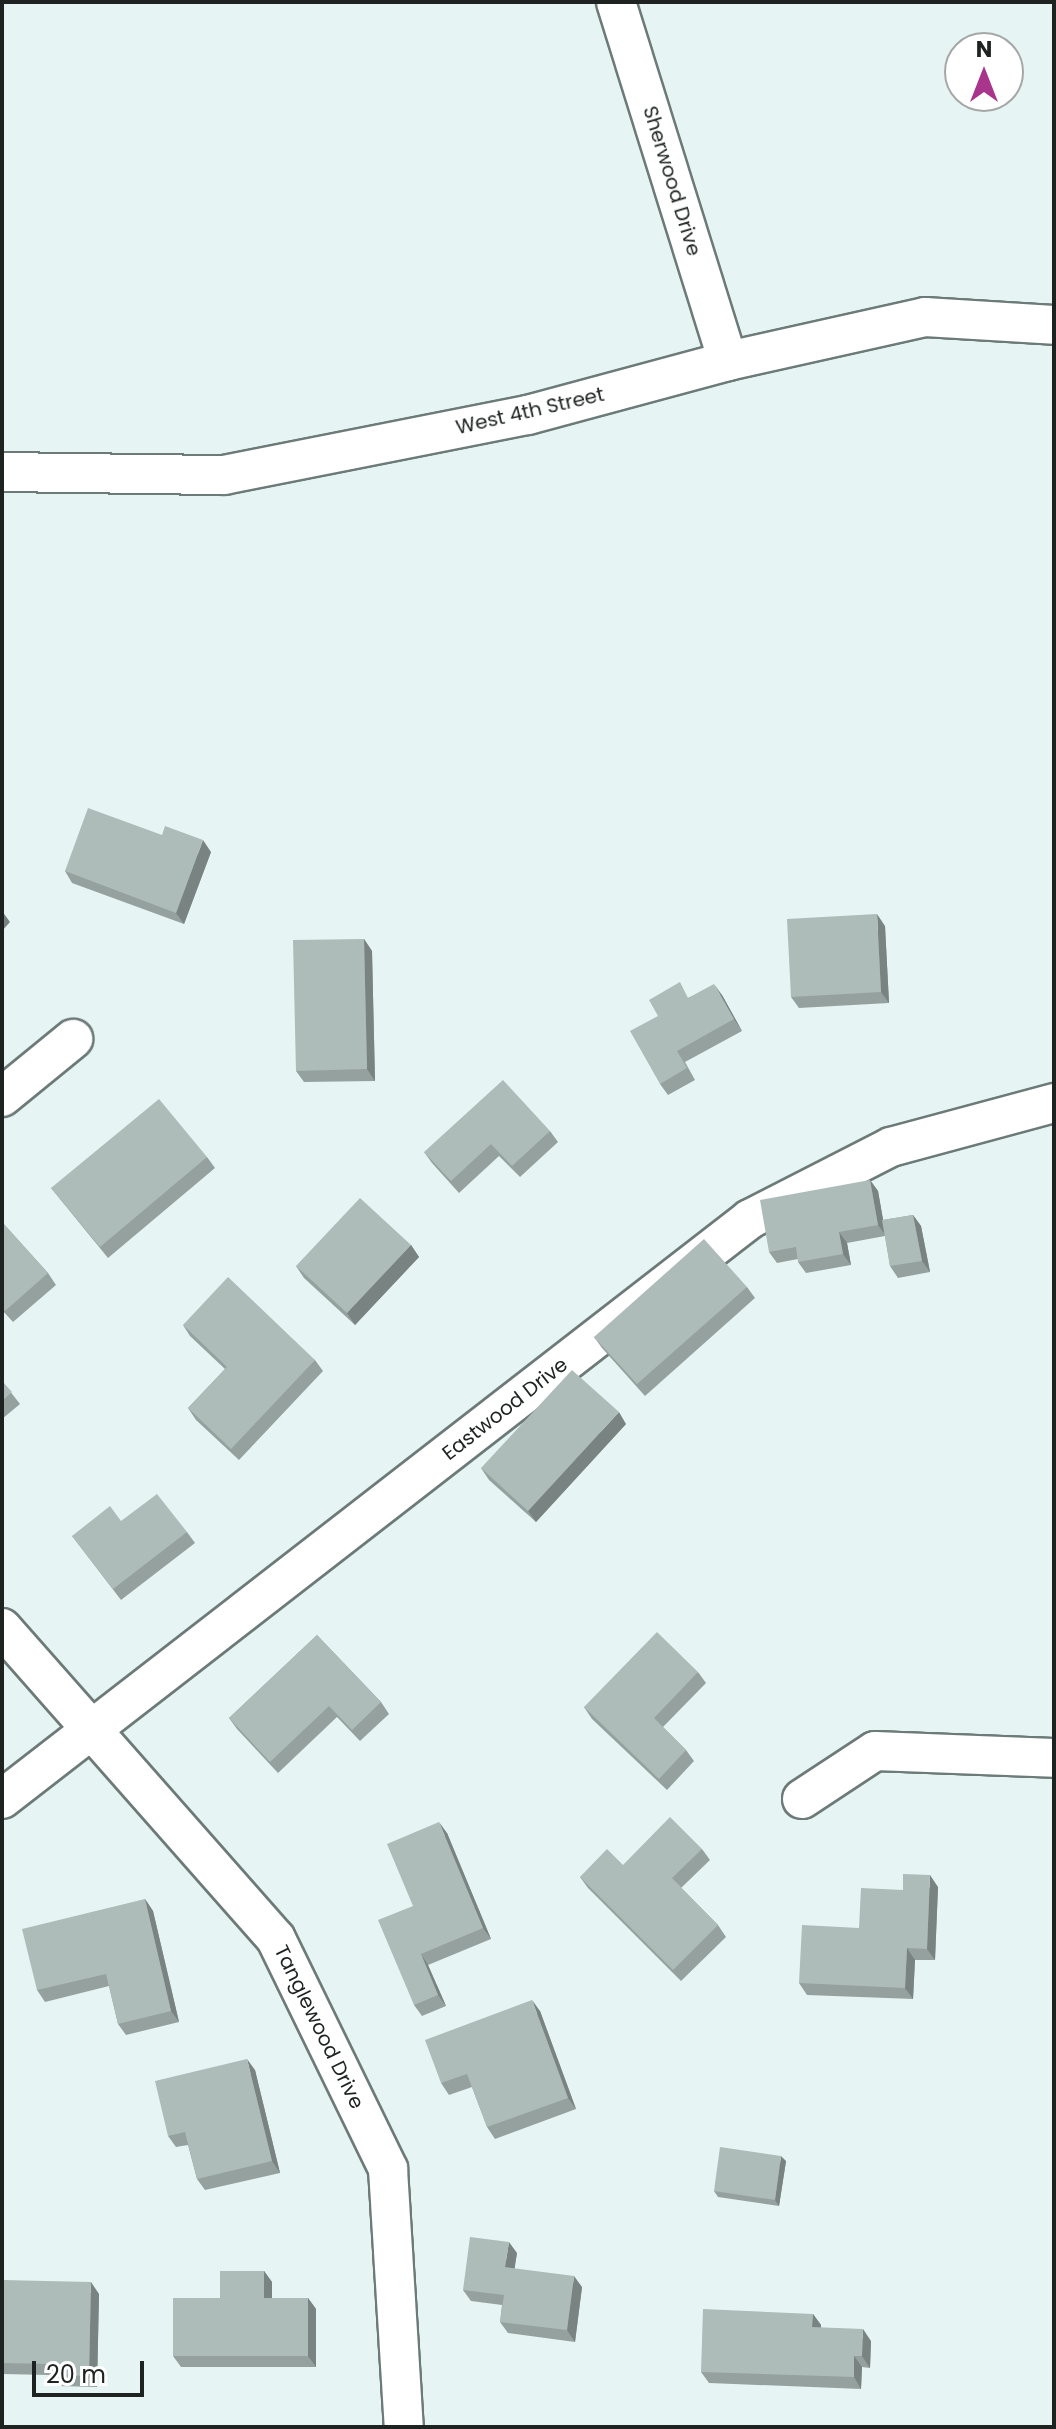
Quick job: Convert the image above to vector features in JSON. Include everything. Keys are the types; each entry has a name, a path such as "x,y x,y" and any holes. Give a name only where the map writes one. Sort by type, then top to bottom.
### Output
{"street":[{"name":"Sherwood Drive","path":"616,2 728,361"},
{"name":"West 4th Street","path":"2,472 224,475 528,415 728,361 925,317 1054,325"},
{"path":"2,1097 73,1039"},
{"name":"Eastwood Drive","path":"2,1799 750,1219 891,1147 1054,1103"},
{"name":"Tanglewood Drive","path":"2,1628 276,1939 388,2169 404,2427"},
{"path":"802,1799 875,1751 1054,1758"}],"building":[{"path":"88,808 162,835 165,826 203,840 176,913 65,871"},
{"path":"877,914 881,992 791,997 787,919"},
{"path":"364,939 367,1069 296,1071 293,940"},
{"path":"680,982 688,998 714,984 734,1019 677,1051 687,1068 660,1084 630,1031 658,1016 649,1000"},
{"path":"503,1080 550,1131 512,1166 491,1144 451,1181 424,1152"},
{"path":"159,1099 207,1157 100,1247 51,1188"},
{"path":"870,1180 878,1225 839,1232 843,1254 798,1262 796,1247 769,1252 760,1200"},
{"path":"360,1198 411,1245 347,1313 296,1266"},
{"path":"913,1215 922,1261 890,1266 882,1220"},
{"path":"2,1222 48,1273 5,1311 2,1308"},
{"path":"704,1239 747,1287 637,1384 594,1337"},
{"path":"228,1277 315,1360 231,1449 188,1408 227,1367 183,1325"},
{"path":"572,1370 619,1412 528,1511 481,1468"},
{"path":"2,1381 12,1392 2,1401"},
{"path":"157,1494 187,1532 113,1589 72,1536 110,1506 121,1521"},
{"path":"657,1632 698,1672 654,1718 686,1750 659,1779 584,1707"},
{"path":"317,1635 381,1702 352,1730 329,1706 270,1762 229,1718"},
{"path":"670,1817 702,1849 672,1878 718,1925 673,1970 580,1877 607,1849 623,1865"},
{"path":"439,1822 483,1928 421,1954 438,1995 414,2005 378,1920 413,1906 387,1844"},
{"path":"903,1874 930,1875 927,1949 907,1948 905,1988 799,1983 802,1925 859,1928 861,1888 903,1890"},
{"path":"145,1899 171,2011 118,2024 106,1974 37,1990 22,1929"},
{"path":"532,2000 568,2098 487,2127 467,2074 441,2083 425,2040"},
{"path":"247,2059 272,2161 197,2179 185,2132 168,2136 155,2081"},
{"path":"720,2147 781,2156 775,2200 714,2191"},
{"path":"470,2237 509,2242 505,2267 574,2276 567,2330 500,2322 504,2295 463,2290"},
{"path":"220,2271 264,2271 264,2298 308,2298 308,2356 173,2356 173,2298 220,2298"},
{"path":"2,2280 91,2282 89,2376 49,2375 49,2364 2,2363"},
{"path":"703,2309 813,2314 812,2327 863,2329 862,2356 854,2356 854,2377 701,2372"}]}
